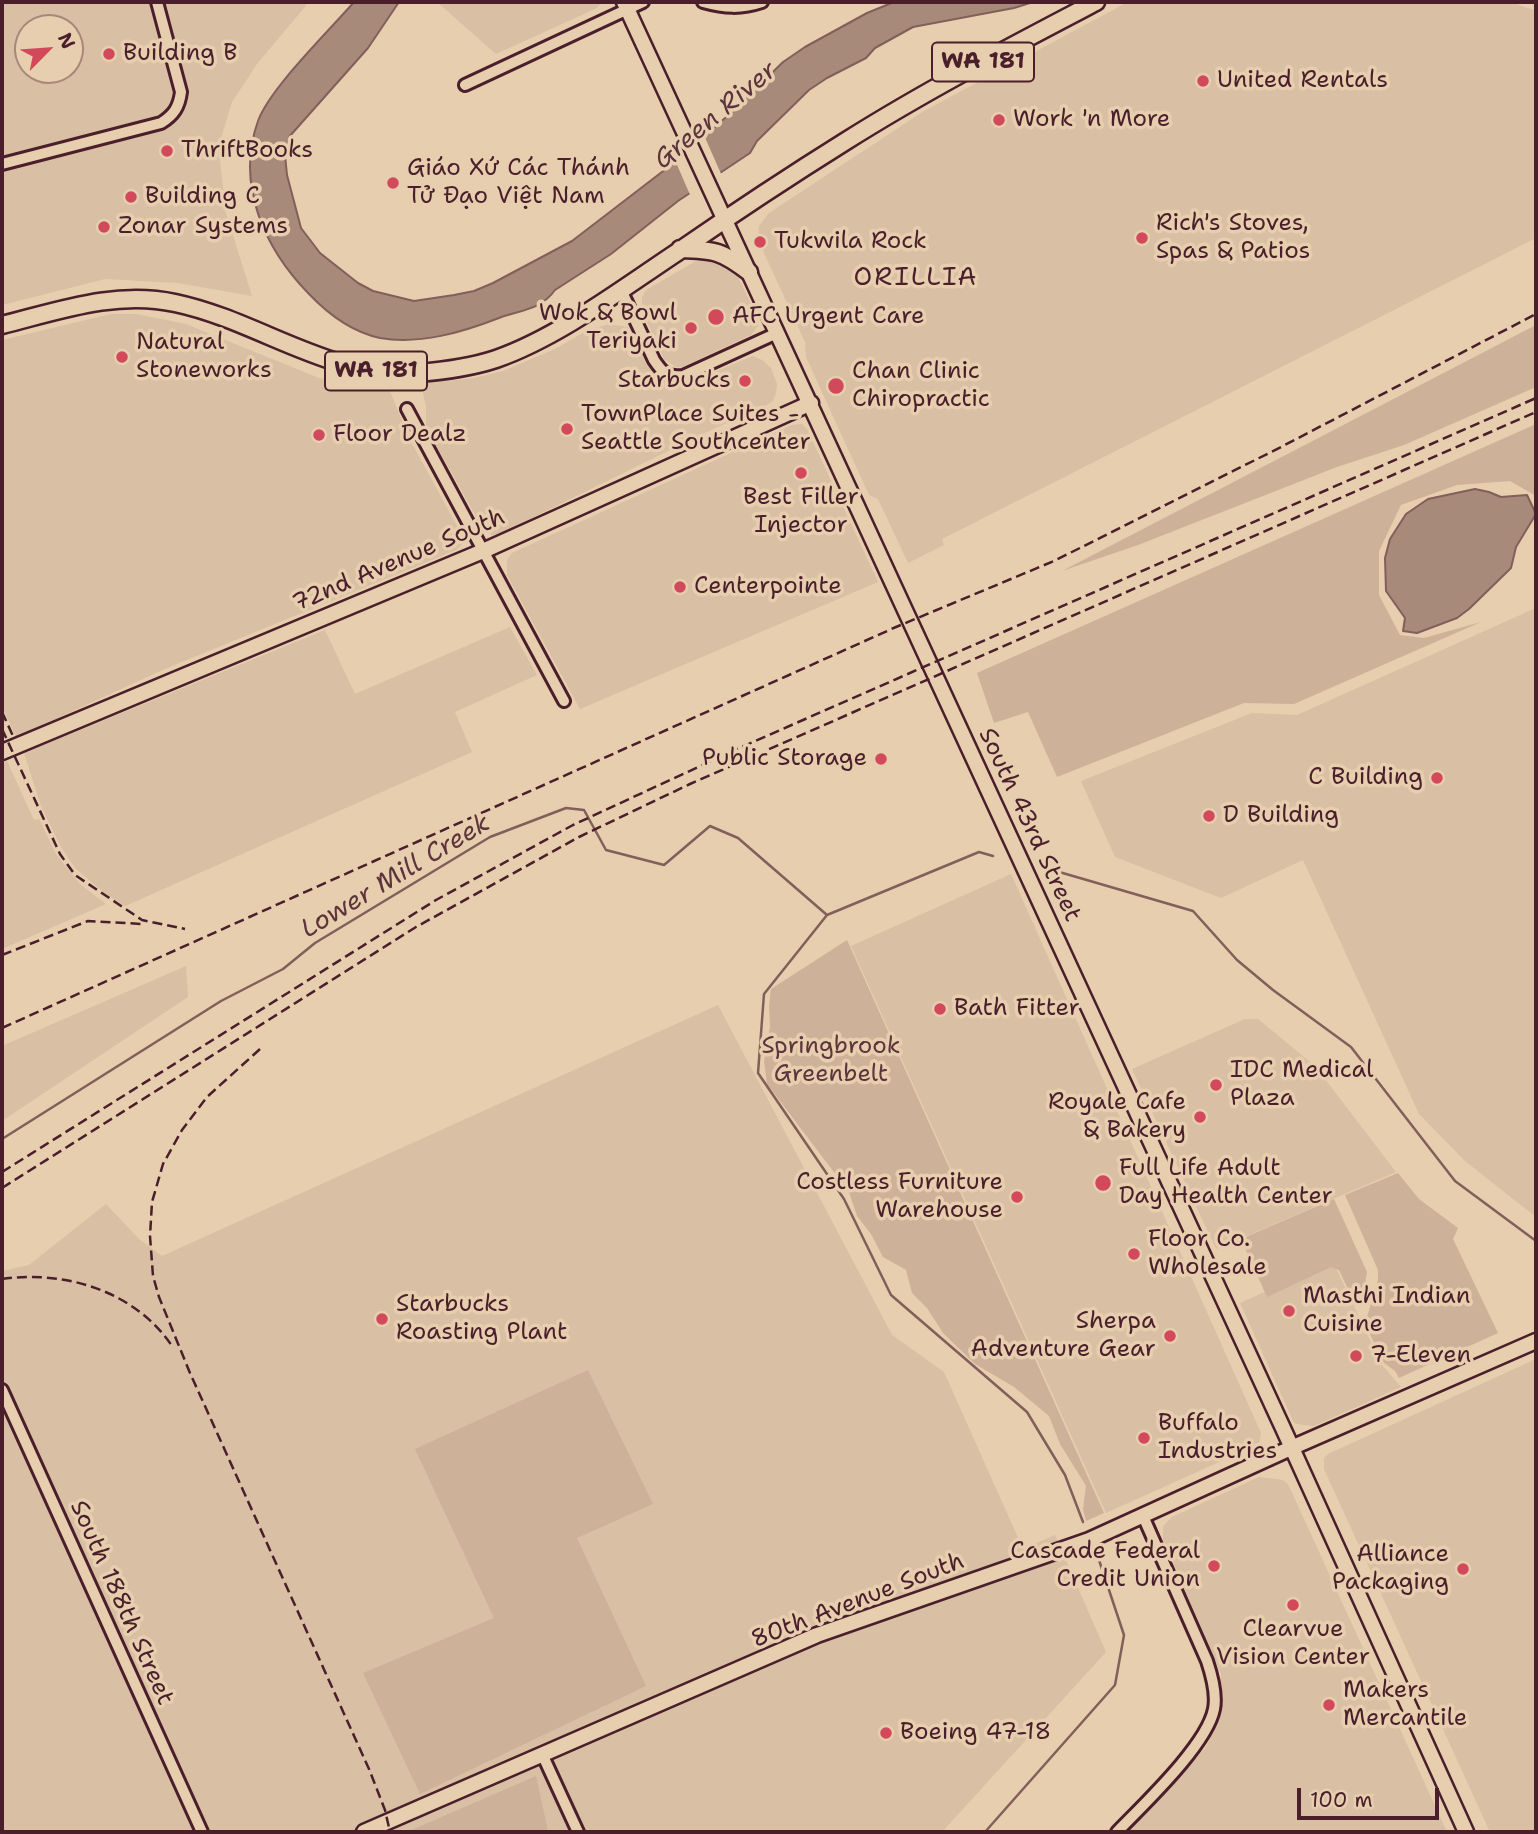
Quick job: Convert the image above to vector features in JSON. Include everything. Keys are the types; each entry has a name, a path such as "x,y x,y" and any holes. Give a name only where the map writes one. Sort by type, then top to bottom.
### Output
{"main road":[{"name":"WA 181","path":"2,324 115,299 173,302 207,311 304,352 343,365 384,372 418,373 496,359 557,329 621,290 847,140 995,55 1096,2"},
{"path":"680,249 722,253 749,272"}],"street":[{"path":"2,164 161,123 170,117 177,109 181,92 158,2"},
{"path":"465,85 626,5 643,2"},
{"path":"703,2 731,9 762,2"},
{"name":"South 43rd Street","path":"626,5 1466,1832"},
{"path":"621,290 654,360 668,376 683,376 777,333"},
{"name":"72nd Avenue South","path":"2,752 483,551 811,403"},
{"path":"407,409 564,701"},
{"name":"80th Avenue South","path":"364,1832 817,1635 1042,1558 1143,1516 1536,1341"},
{"name":"South 188th Street","path":"2,1391 202,1832"},
{"path":"1117,1832 1202,1739 1214,1709 1213,1686 1207,1661 1143,1516"},
{"path":"543,1756 578,1832"}],"shaded area":[{"path":"2,2 309,2 257,64 232,102 222,135 220,161 226,213 252,296 178,283 105,279 2,305"},
{"path":"354,2 399,2 368,48 289,137 285,155 287,175 301,228 320,253 358,283 373,291 414,301 474,291 572,241 671,165 732,112 783,62 867,13 894,2 1033,2 913,27 875,48 866,58 809,90 757,141 750,153 678,201 611,254 555,290 543,302 456,332 395,340 360,332 333,316 317,302 279,257 258,215 252,192 252,145 258,121 287,76"},
{"path":"437,2 602,2 597,8 496,54"},
{"path":"1128,2 1510,2 1536,11 1536,238 942,539 944,545 908,563 878,499 869,495 806,357 805,342 758,240 759,226 769,213 924,111"},
{"path":"711,256 735,270 757,317 758,326 751,335 682,367 676,367 664,359 642,311 642,297 646,290 703,257"},
{"path":"111,314 136,314 186,324 319,378 390,391 409,438 463,537 462,545 456,550 167,668 16,737 2,706 2,340"},
{"name":"TownPlace Suites - Seattle Southcenter","path":"609,324 628,327 653,375 669,386 685,384 753,356 762,360 771,368 777,384 773,401 501,533 492,535 484,531 426,427 426,406 421,384 474,378 503,371 555,349 588,330"},
{"path":"802,424 807,429 878,582 580,709 507,575 507,560 512,553 792,425"},
{"path":"1475,489 1501,497 1527,495 1536,514 1516,547 1511,568 1457,618 1417,633 1403,631 1405,618 1386,591 1385,558 1390,539 1406,514 1428,499"},
{"path":"1536,608 1536,1217 1465,1161 1419,1114 1303,860 1221,898 1115,857 1081,781 1252,713 1297,715"},
{"path":"510,627 537,675 455,712 472,752 125,906 75,868 61,847 41,806 24,753 325,630 355,694"},
{"path":"7,761 34,820 39,819 56,854 80,884 106,904 2,949 2,763"},
{"path":"1011,874 1261,1433 1259,1444 1106,1513 851,946"},
{"path":"186,966 188,997 2,1121 2,1046"},
{"path":"718,1005 892,1335 944,1372 1023,1549 1055,1535 1106,1652 942,1832 2,1832 2,1271 29,1265 106,1204 139,1239 162,1256"},
{"path":"1245,1019 1258,1019 1315,1066 1396,1172 1216,1249 1132,1069"},
{"path":"1333,1262 1382,1365 1401,1387 1314,1426 1303,1425 1294,1423 1240,1303"},
{"path":"1536,1359 1536,1832 1490,1832 1324,1469 1324,1458"},
{"path":"1259,1477 1283,1480 1288,1484 1447,1832 1127,1832 1206,1747 1217,1722 1221,1701 1221,1674 1163,1539 1163,1526 1172,1517"}],"green space":[{"path":"1536,325 1536,387 1404,445 1337,467 1138,545 1062,571"},
{"path":"1536,424 1536,496 1510,481 1457,485 1401,505 1379,551 1379,595 1400,635 1424,638 1481,622 1294,704 1244,703 1057,777 1028,712 994,723 977,673"},
{"name":"Springbrook Greenbelt","path":"847,940 1104,1513 1086,1521 1083,1509 1086,1486 1060,1444 1049,1416 1014,1387 975,1364 943,1333 927,1308 912,1293 906,1270 883,1257 871,1234 857,1216 849,1192 767,1084 764,1061 770,1027 771,989"},
{"path":"1398,1173 1419,1199 1458,1228 1453,1239 1498,1333 1399,1378 1395,1371 1384,1363 1365,1324 1378,1280 1378,1270 1345,1195"},
{"path":"1334,1199 1367,1272 1356,1306 1339,1270 1331,1267 1267,1297 1241,1239"},
{"path":"588,1370 653,1504 577,1538 646,1686 420,1794 363,1673 494,1618 415,1449"},
{"path":"536,1776 548,1831 546,1832 407,1832"}],"pier":[{"path":"703,133 722,176 691,197 674,158"}],"waterway":[{"name":"Lower Mill Creek","path":"2,1139 221,1001 283,969 315,943 490,837 566,808 584,810 606,850 664,865 710,826 738,838 827,915"},
{"path":"993,856 979,852 827,915 764,994 758,1073 844,1199 891,1295 1027,1412 1065,1475 1083,1522"},
{"path":"1049,869 1193,911 1237,960 1351,1047 1455,1181 1536,1241"},
{"path":"985,1832 1115,1685 1124,1635 1098,1557"}],"railway":[{"path":"2,1028 896,627 1054,561 1536,314"},
{"path":"2,1172 436,900 573,825 737,749 1536,398"},
{"path":"2,1188 416,927 579,837 690,784 1536,412"},
{"path":"2,712 13,736"},
{"path":"2,729 60,854 75,875 142,920 185,929"},
{"path":"2,955 88,921 142,924"},
{"path":"260,1049 207,1097 182,1130 163,1164 152,1202 150,1236 153,1276 190,1373 369,1769 385,1810 390,1832"},
{"path":"2,1279 50,1278 97,1288 139,1311 157,1327 172,1346"}],"place":[{"name":"Building B","path":"109,54"},
{"name":"United Rentals","path":"1203,81"},
{"name":"Work 'n More","path":"999,120"},
{"name":"ThriftBooks","path":"167,151"},
{"name":"Giáo Xứ Các Thánh Tử Đạo Việt Nam","path":"393,183"},
{"name":"Building C","path":"131,197"},
{"name":"Zonar Systems","path":"104,227"},
{"name":"Rich's Stoves, Spas & Patios","path":"1142,238"},
{"name":"Tukwila Rock","path":"760,242"},
{"name":"AFC Urgent Care","path":"716,317"},
{"name":"Wok & Bowl Teriyaki","path":"691,328"},
{"name":"Natural Stoneworks","path":"122,357"},
{"name":"Starbucks","path":"745,381"},
{"name":"Chan Clinic Chiropractic","path":"836,386"},
{"name":"TownPlace Suites - Seattle Southcenter","path":"567,429"},
{"name":"Floor Dealz","path":"319,435"},
{"name":"Best Filler Injector","path":"801,473"},
{"name":"Centerpointe","path":"680,587"},
{"name":"Public Storage","path":"881,759"},
{"name":"C Building","path":"1437,778"},
{"name":"D Building","path":"1209,816"},
{"name":"Bath Fitter","path":"940,1009"},
{"name":"IDC Medical Plaza","path":"1216,1085"},
{"name":"Royale Cafe & Bakery","path":"1200,1117"},
{"name":"Full Life Adult Day Health Center","path":"1103,1183"},
{"name":"Costless Furniture Warehouse","path":"1017,1197"},
{"name":"Floor Co. Wholesale","path":"1134,1254"},
{"name":"Masthi Indian Cuisine","path":"1289,1311"},
{"name":"Starbucks Roasting Plant","path":"382,1319"},
{"name":"Sherpa Adventure Gear","path":"1170,1336"},
{"name":"7-Eleven","path":"1356,1356"},
{"name":"Buffalo Industries","path":"1144,1438"},
{"name":"Cascade Federal Credit Union","path":"1214,1566"},
{"name":"Alliance Packaging","path":"1463,1569"},
{"name":"Clearvue Vision Center","path":"1293,1605"},
{"name":"Makers Mercantile","path":"1329,1705"},
{"name":"Boeing 47-18","path":"886,1733"}],"district":[{"name":"ORILLIA","path":"916,278"}],"water label":[{"name":"Green River","path":"716,116"}]}
